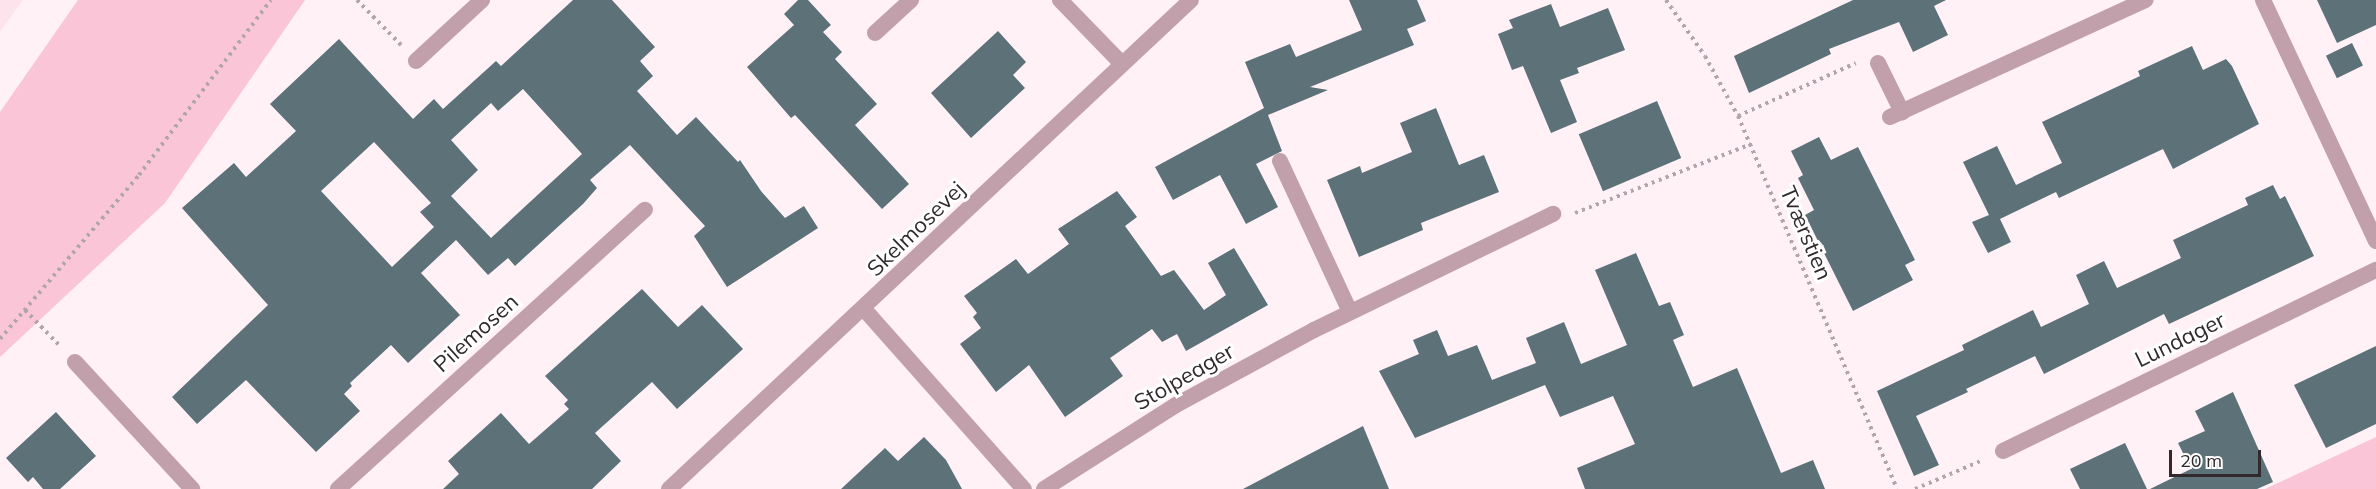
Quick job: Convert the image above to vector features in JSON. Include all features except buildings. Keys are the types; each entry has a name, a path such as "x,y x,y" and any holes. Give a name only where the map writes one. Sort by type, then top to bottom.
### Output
{"street":[{"path":"416,61 482,0"},
{"path":"875,33 910,0"},
{"path":"1060,0 1122,64"},
{"name":"Skelmosevej","path":"669,489 864,309 1191,0"},
{"path":"1878,63 1896,115 2145,0"},
{"path":"2263,0 2376,242"},
{"path":"1280,160 1350,312"},
{"name":"Pilemosen","path":"338,489 645,210"},
{"name":"Stolpeager","path":"1044,489 1176,405 1350,312 1553,214"},
{"name":"Lundager","path":"2003,451 2376,270"},
{"path":"864,309 1024,489"},
{"path":"75,362 192,489"}],"path":[{"path":"0,339 139,175 271,0"},
{"path":"357,0 416,61"},
{"name":"Tværstien","path":"1666,0 1705,56 1738,116 1897,489"},
{"path":"1738,116 1854,63 1878,63"},
{"path":"1553,214 1581,212 1751,144"},
{"path":"25,310 75,362"},
{"path":"1915,489 2003,451"}],"shaded area":[{"path":"0,0 23,0 0,32"},
{"path":"78,0 305,0 165,203 0,357 0,112"},
{"path":"2376,437 2376,489 2265,489"}]}
